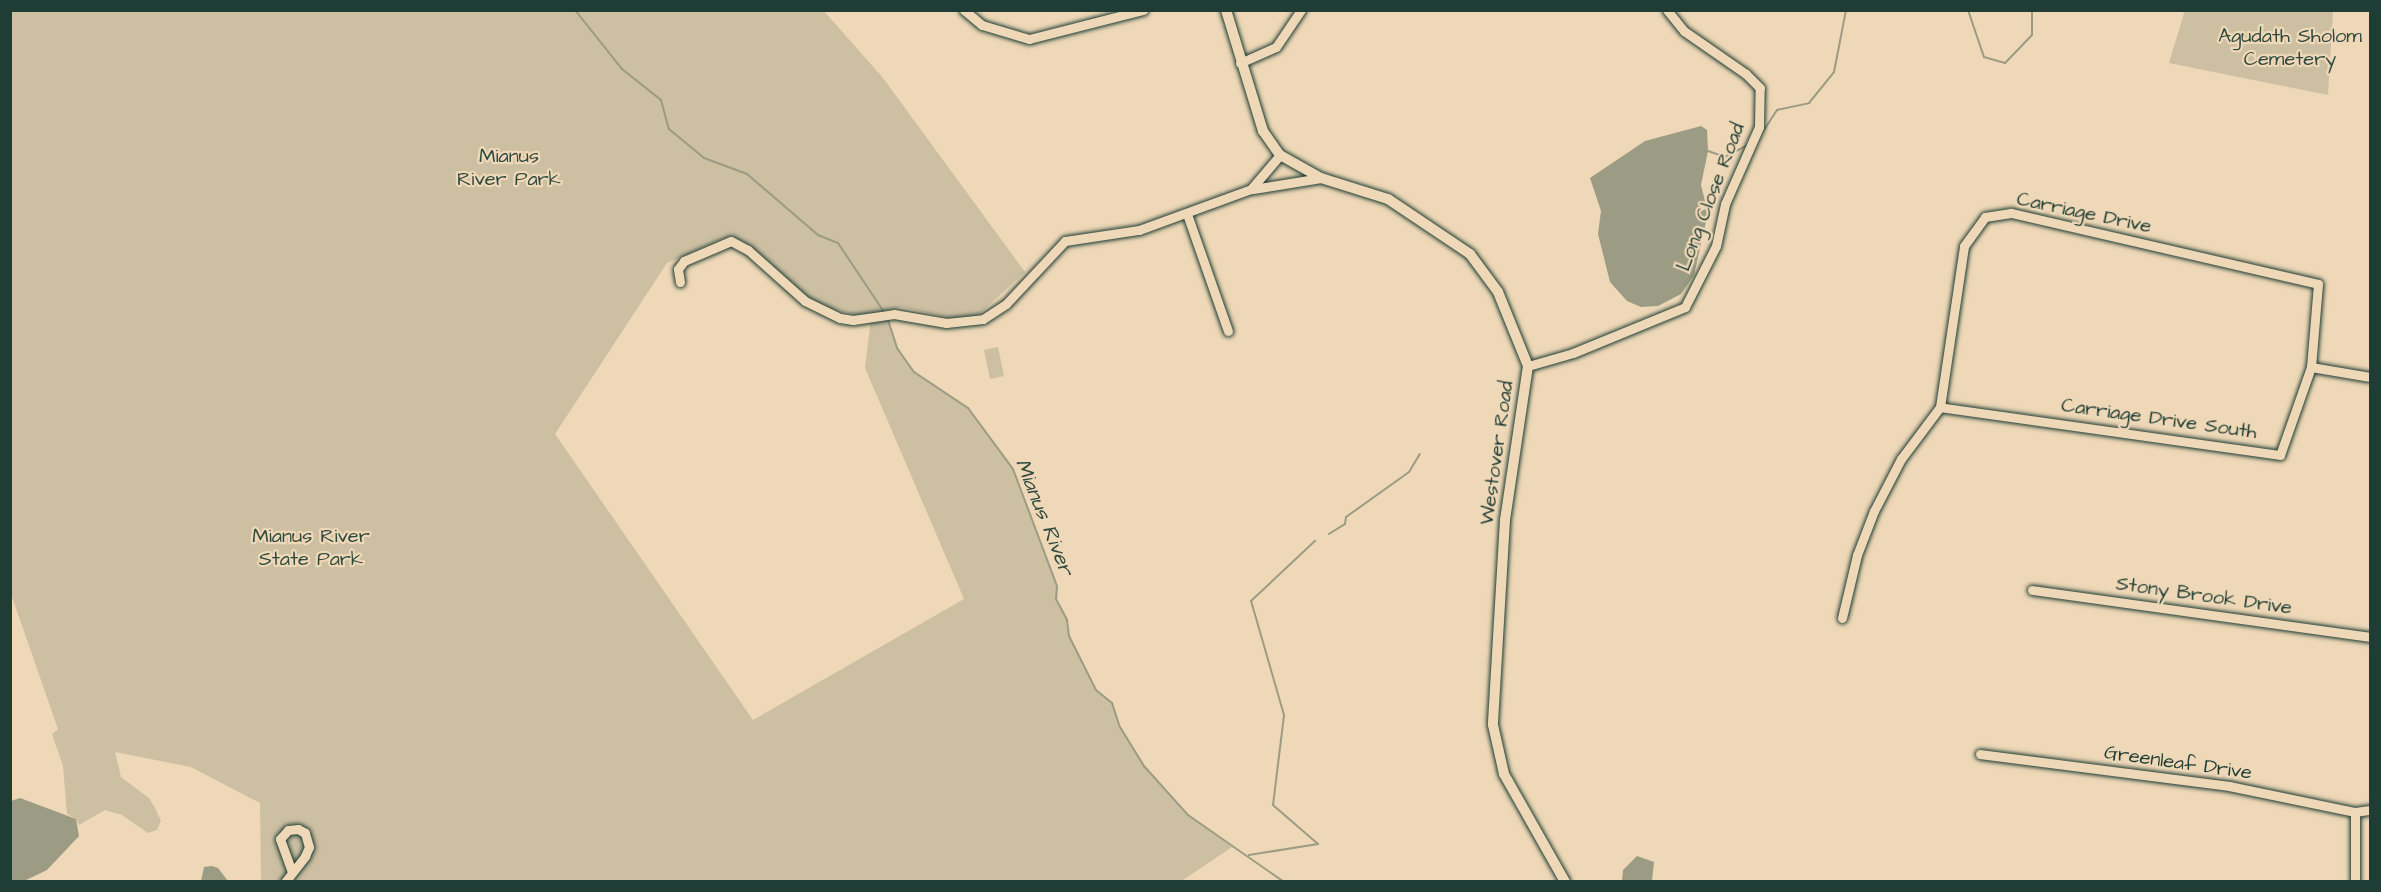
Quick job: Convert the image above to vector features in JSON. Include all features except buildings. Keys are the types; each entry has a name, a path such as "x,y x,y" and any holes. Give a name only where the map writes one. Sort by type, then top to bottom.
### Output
{"street":[{"path":"964,10 982,25 1029,39 1143,10"},
{"name":"Westover Road","path":"1226,10 1240,63 1263,131 1280,155 1321,178 1388,199 1470,254 1498,292 1528,366 1505,520 1492,725 1504,774 1565,882"},
{"path":"1240,63 1276,47 1301,10"},
{"name":"Long Close Road","path":"1528,366 1573,353 1685,307 1716,246 1725,204 1760,127 1760,88 1746,74 1684,31 1667,10"},
{"path":"1251,189 1280,155"},
{"path":"680,282 678,269 684,261 732,241 748,250 782,284 816,308 853,320 894,314 946,323 983,319 1006,304 1065,241 1139,230 1187,214 1215,200 1251,189 1321,178"},
{"name":"Carriage Drive","path":"1842,618 1857,555 1874,511 1900,459 1940,406 1964,246 1985,217 2012,213 2318,284 2311,367"},
{"path":"1187,214 1228,331"},
{"path":"2311,367 2370,377"},
{"name":"Carriage Drive South","path":"1940,406 2280,455 2311,367"},
{"name":"Stony Brook Drive","path":"2032,590 2370,637"},
{"name":"Greenleaf Drive","path":"1980,754 2229,786 2355,812 2370,810"},
{"path":"2355,812 2355,882"},
{"path":"285,882 292,873"}],"green space":[{"name":"Agudath Sholom Cemetery","path":"2185,10 2333,11 2328,95 2169,63"},
{"name":"Mianus River State Park","path":"10,11 824,11 883,78 1025,272 979,314 960,320 901,307 884,311 897,348 915,372 968,408 1013,469 1057,586 1056,599 1067,620 1069,636 1096,690 1112,703 1120,727 1144,766 1188,815 1232,847 1180,882 265,881 261,879 260,803 191,767 115,752 121,777 149,798 155,808 161,821 157,830 148,833 122,815 105,810 79,825 76,819 67,814 63,766 52,734 58,729 11,594","holes":["727,237 733,238 818,306 871,318 865,368 964,599 753,720 555,434 667,263"]},
{"path":"998,347 1004,376 990,379 984,350"}],"shaded area":[{"path":"1701,126 1707,130 1708,151 1701,185 1708,213 1694,275 1681,294 1658,306 1641,307 1627,301 1610,282 1598,234 1601,211 1590,178 1645,141"},
{"path":"20,798 76,819 79,836 47,870 24,881 11,881 11,801"},
{"path":"1637,856 1654,862 1652,881 1622,881 1623,870"},
{"path":"204,867 218,868 228,881 201,881"}],"waterway":[{"name":"Mianus River","path":"575,10 622,69 661,100 669,129 704,158 747,174 818,235 838,243 884,312"},
{"path":"1764,130 1777,110 1809,103 1834,72 1846,10"},
{"path":"1968,10 1984,57 2005,63 2032,35 2032,10"},
{"path":"1708,151 1725,157 1749,144"},
{"name":"Mianus River","path":"887,317 897,348 914,372 968,408 1013,469 1057,586 1056,599 1067,620 1069,636 1096,690 1112,703 1120,727 1144,766 1188,815 1284,882"},
{"path":"1329,534 1345,524 1346,517 1409,472 1420,454"},
{"path":"1249,855 1318,844 1273,805 1284,715 1251,601 1315,541"}],"park label":[{"name":"Mianus River Park","path":"509,168"}]}
